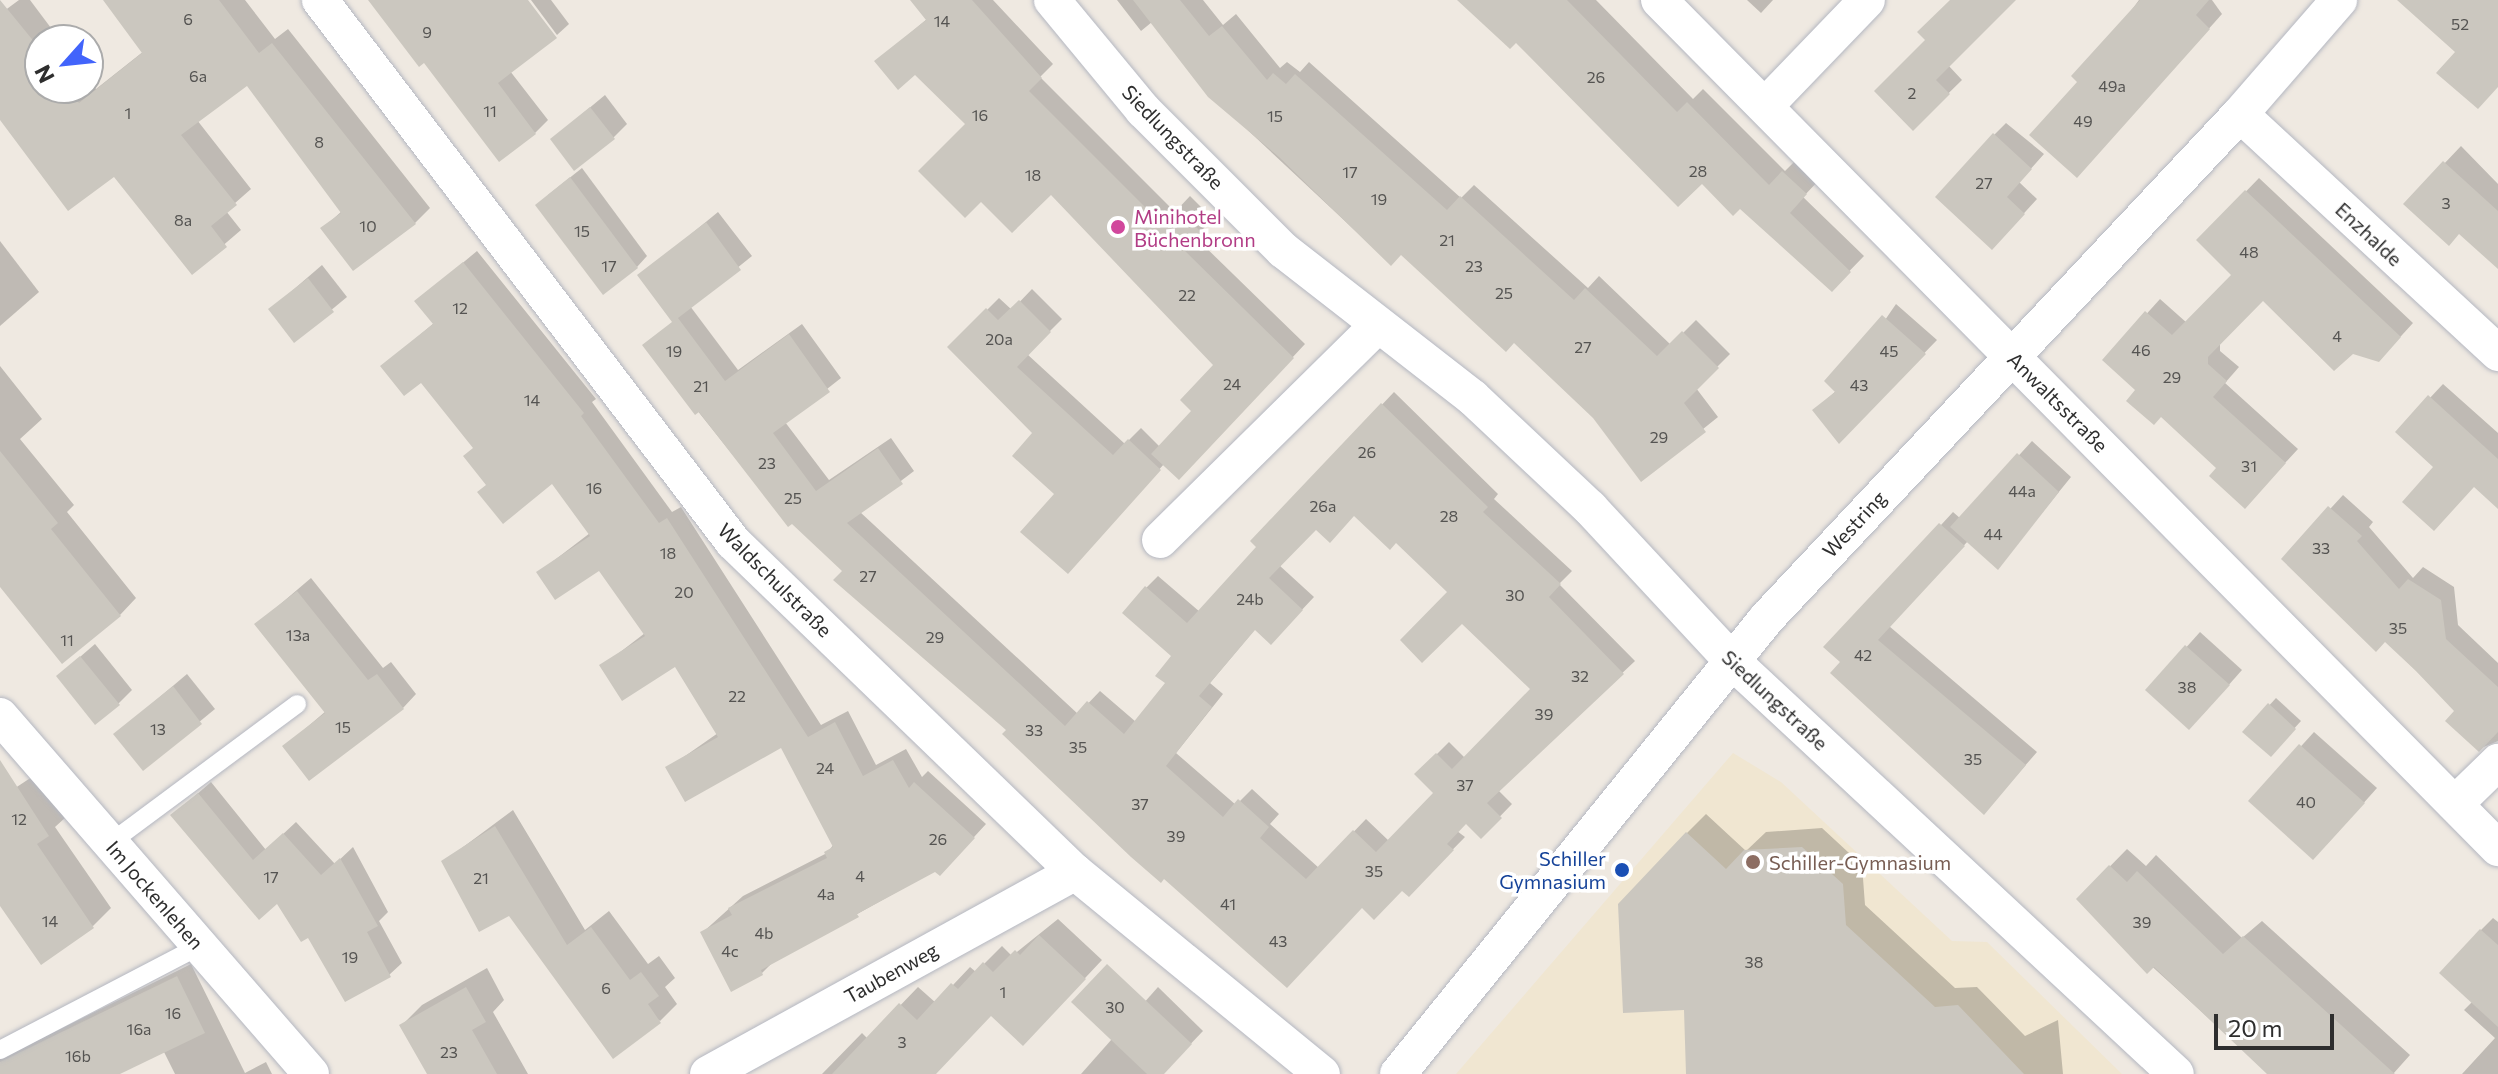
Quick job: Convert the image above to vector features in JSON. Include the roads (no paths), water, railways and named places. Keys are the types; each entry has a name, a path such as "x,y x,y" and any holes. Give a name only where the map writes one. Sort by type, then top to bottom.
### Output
{"street":[{"name":"Waldschulstraße","path":"320,0 733,542 1075,872 1322,1074"},
{"name":"Siedlungstraße","path":"1052,0 1143,110 1283,250 1376,327 1473,398 1590,508 1732,661 2176,1074"},
{"name":"Anwaltsstraße","path":"1659,0 1767,104 2498,848"},
{"path":"1767,104 1867,0"},
{"name":"Westring","path":"1398,1074 1732,661 2240,114 2339,0"},
{"name":"Enzhalde","path":"2240,114 2498,353"},
{"path":"1160,540 1376,327"},
{"name":"Im Jockenlehen","path":"0,716 311,1074"},
{"path":"2456,803 2498,762"},
{"name":"Taubenweg","path":"708,1074 1075,872"}],"lane":[{"path":"110,843 297,704"},
{"path":"0,1050 200,946"}],"place":[{"name":"Minihotel Büchenbronn","path":"1118,227"},
{"name":"Schiller-Gymnasium","path":"1753,862"},
{"name":"Schiller Gymnasium","path":"1622,870"}]}
